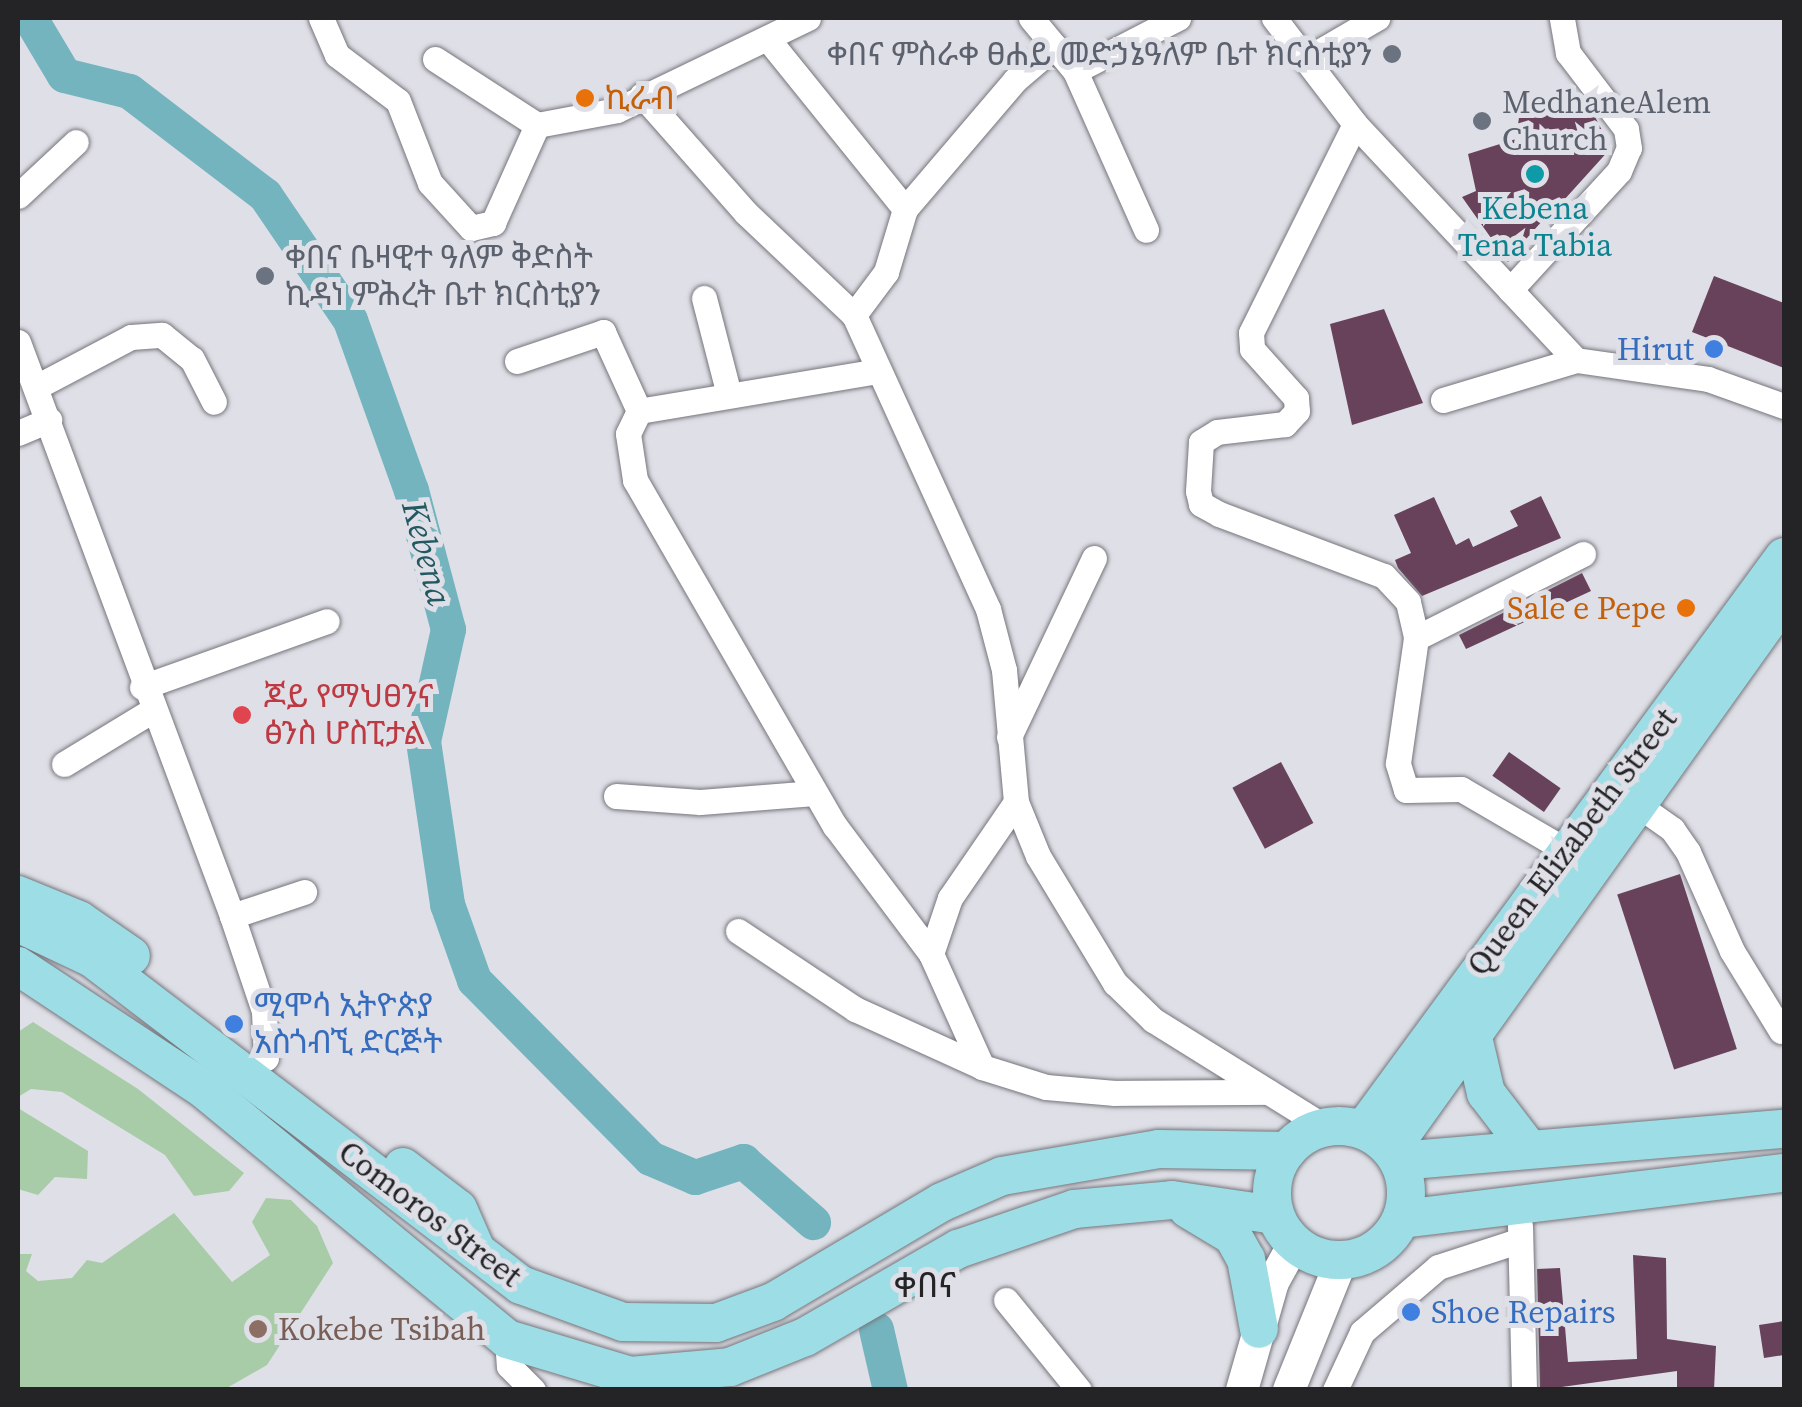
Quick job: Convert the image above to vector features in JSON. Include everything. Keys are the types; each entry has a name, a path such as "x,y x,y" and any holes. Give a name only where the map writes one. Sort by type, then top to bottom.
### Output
{"main road":[{"name":"Queen Elizabeth Street","path":"1384,1147 1569,852 1784,558"},
{"name":"Queen Elizabeth Street","path":"1384,1147 1472,1033 1784,599"},
{"path":"18,895 106,938 266,1058 458,1209 476,1253"},
{"name":"Comoros Street","path":"18,923 107,969 521,1285 623,1322 716,1323 773,1302 896,1230 1002,1176 1074,1159 1159,1149 1286,1150"},
{"name":"Comoros Street","path":"18,966 204,1090 508,1339 630,1376 730,1367 805,1337 1001,1230 1059,1213 1172,1200 1284,1229"},
{"path":"1472,1033 1486,1093 1528,1148"},
{"path":"1242,1390 1284,1229 1271,1192 1286,1150 1325,1127 1384,1147 1528,1148 1784,1128"},
{"path":"1384,1147 1402,1219"},
{"path":"1284,1229 1341,1261 1376,1250 1402,1219 1784,1173"},
{"path":"1172,1200 1234,1236 1246,1260 1259,1330"},
{"path":"1289,1390 1341,1261"}],"street":[{"path":"321,18 337,55 398,101 430,183 472,228 493,223 537,124"},
{"path":"435,58 537,124 587,119 808,18"},
{"path":"1031,18 1075,71 1146,230"},
{"path":"1075,71 1178,18"},
{"path":"1274,18 1310,58 1354,124 1576,360"},
{"path":"1310,58 1377,18"},
{"path":"1510,290 1619,171 1629,148 1626,130 1568,54 1562,18"},
{"path":"767,38 906,209"},
{"path":"854,316 886,272 906,209 1015,80 1055,46"},
{"path":"642,95 734,200 854,316 988,609 1016,802 1038,856 1115,983 1153,1020 1325,1127"},
{"path":"1354,124 1251,333 1252,349 1296,398 1297,411 1286,424 1217,432 1200,442 1201,504 1384,576 1408,602 1416,638 1398,762 1406,790 1462,788 1569,852"},
{"path":"18,196 76,142"},
{"path":"704,298 728,391"},
{"path":"517,361 604,332 639,411 628,434 634,480 815,792 931,954 982,1066"},
{"path":"38,386 131,338 162,336 192,359 214,402"},
{"path":"18,342 38,386 146,699 232,916 264,1011 266,1058"},
{"path":"1443,400 1576,360 1708,378 1784,406"},
{"path":"639,411 728,391 878,371"},
{"path":"18,433 49,420"},
{"path":"1416,638 1583,554"},
{"path":"1009,736 1024,720 1094,558"},
{"path":"64,764 146,699 327,621"},
{"path":"616,796 700,802 815,792"},
{"path":"931,954 950,898 1016,802"},
{"path":"1638,805 1672,828 1688,852 1732,951 1781,1031"},
{"path":"232,916 304,892"},
{"path":"738,931 855,1009 982,1066 1046,1087 1115,1093 1268,1092"},
{"path":"1523,1202 1518,1241 1524,1390"},
{"path":"1335,1390 1362,1332 1414,1286 1464,1254 1518,1241"},
{"path":"1006,1300 1079,1390"},
{"path":"508,1339 509,1366 533,1390"}],"green space":[{"path":"33,1022 138,1089 244,1173 229,1191 194,1196 165,1155 62,1092 31,1089 18,1097 18,1032"},
{"path":"18,1108 88,1151 87,1179 55,1177 38,1195 18,1189"},
{"path":"266,1198 291,1200 317,1226 333,1263 267,1365 225,1389 18,1389 18,1222 19,1254 32,1254 26,1271 38,1281 72,1278 87,1260 102,1263 174,1213 232,1282 270,1255 252,1222"}],"building":[{"name":"Kebena Tena Tabia","path":"1522,96 1592,111 1611,148 1508,262 1462,197 1476,191 1468,154 1516,139"},
{"path":"1714,276 1784,303 1784,368 1692,332"},
{"path":"1384,309 1423,403 1352,425 1330,324"},
{"path":"1541,496 1561,538 1422,596 1398,568 1395,560 1411,553 1394,515 1434,497 1456,545 1469,538 1473,547 1518,526 1510,511"},
{"path":"1582,573 1591,591 1466,649 1459,635"},
{"path":"1509,752 1561,788 1544,812 1492,776"},
{"path":"1281,762 1313,823 1265,849 1232,788"},
{"path":"1680,874 1737,1049 1674,1069 1617,894"},
{"path":"1633,1255 1666,1258 1667,1339 1716,1346 1714,1390 1677,1390 1677,1371 1540,1390 1537,1269 1560,1268 1568,1362 1637,1359"},
{"path":"1784,1321 1784,1355 1764,1358 1759,1325"}],"waterway":[{"name":"Kebena","path":"30,18 64,75 129,91 265,195 350,320 411,490 448,629 423,741 447,904 474,980 650,1158 695,1177 743,1161 813,1222"},
{"name":"Kebena","path":"876,1329 890,1390"}],"place":[{"name":"ቀበና ምስራቀ ፀሐይ መድኃኔዓለም ቤተ ክርስቲያን","path":"1392,54"},
{"name":"ኪራብ","path":"585,98"},
{"name":"MedhaneAlem Church","path":"1482,121"},
{"name":"Kebena Tena Tabia","path":"1535,174"},
{"name":"ቀበና ቤዛዊተ ዓለም ቅድስት ኪዳነ ምሕረት ቤተ ክርስቲያን","path":"265,276"},
{"name":"Hirut","path":"1714,349"},
{"name":"Sale e Pepe","path":"1686,608"},
{"name":"ጆይ የማህፀንና ፅንስ ሆስፒታል","path":"242,715"},
{"name":"ሚሞሳ ኢትዮጵያ አስጎብኚ ድርጅት","path":"234,1024"},
{"name":"Shoe Repairs","path":"1411,1312"},
{"name":"Kokebe Tsibah","path":"258,1329"}],"district":[{"name":"ቀበና","path":"925,1285"}]}
